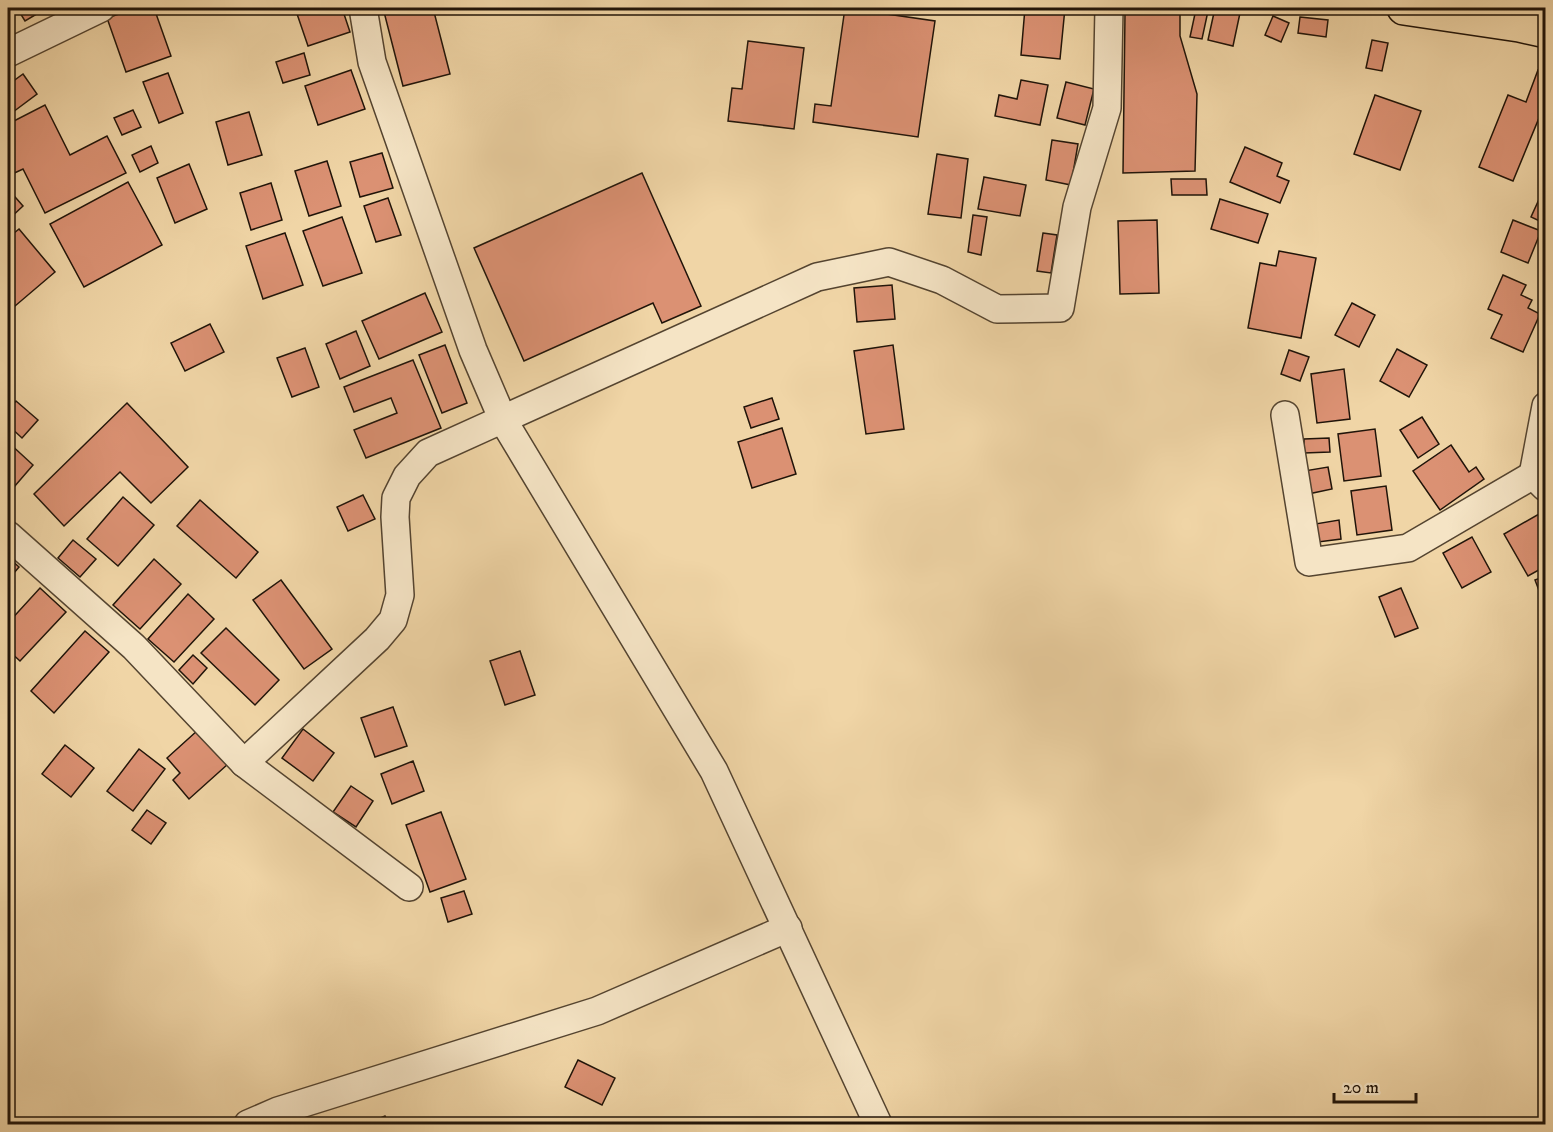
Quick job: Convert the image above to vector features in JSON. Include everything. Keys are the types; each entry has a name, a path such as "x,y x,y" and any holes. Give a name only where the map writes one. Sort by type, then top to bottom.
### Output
{"highway":[{"path":"1404,8 1545,31"}],"street":[{"path":"8,53 101,8"},
{"path":"363,8 372,62 473,351 503,420 714,771 878,1125"},
{"path":"244,763 377,639 393,620 400,595 396,498 407,476 428,453 817,277 888,262 942,280 997,309 1060,308 1077,207 1107,108 1109,8"},
{"path":"1285,415 1309,562 1408,548 1539,481 1545,406"},
{"path":"8,535 134,647 244,763 409,887"},
{"path":"248,1125 278,1111 597,1011 788,928"}],"building":[{"path":"17,8 47,8 25,21"},
{"path":"137,8 154,8 171,56 126,72 107,18"},
{"path":"295,8 342,8 350,32 308,46"},
{"path":"383,8 433,8 450,74 403,86"},
{"path":"845,8 935,21 918,137 813,122 815,104 831,106"},
{"path":"1025,8 1065,8 1060,59 1021,55"},
{"path":"1215,8 1240,13 1233,46 1208,40"},
{"path":"1196,9 1208,11 1202,39 1190,37"},
{"path":"1125,14 1180,14 1180,36 1197,94 1195,171 1123,173"},
{"path":"1273,16 1289,23 1281,42 1265,35"},
{"path":"1300,17 1328,20 1326,37 1298,33"},
{"path":"1372,40 1388,43 1382,71 1366,68"},
{"path":"748,41 804,48 794,129 728,121 732,88 742,89"},
{"path":"304,53 310,75 283,83 276,62"},
{"path":"351,70 365,109 318,125 305,86"},
{"path":"1538,70 1546,73 1546,101 1513,181 1479,167 1508,95 1526,102"},
{"path":"168,73 183,113 159,123 143,82"},
{"path":"23,74 37,94 13,112 8,104 8,85"},
{"path":"1021,80 1048,85 1040,125 995,116 999,95 1017,99"},
{"path":"1066,82 1094,89 1085,125 1057,118"},
{"path":"1375,95 1421,111 1400,170 1354,154"},
{"path":"45,105 70,155 107,136 126,173 45,213 23,169 8,176 8,124"},
{"path":"133,110 141,127 122,135 114,118"},
{"path":"249,112 262,155 228,165 216,122"},
{"path":"1052,140 1078,144 1071,185 1046,180"},
{"path":"151,146 158,163 140,172 132,155"},
{"path":"1245,147 1282,163 1277,176 1289,181 1280,203 1230,182"},
{"path":"382,153 393,188 360,197 350,162"},
{"path":"937,154 968,159 961,218 928,214"},
{"path":"327,161 341,206 309,216 295,171"},
{"path":"189,164 207,209 175,223 157,178"},
{"path":"642,173 701,306 662,323 653,303 524,361 474,248"},
{"path":"984,177 1026,185 1020,216 978,209"},
{"path":"1171,179 1206,179 1207,195 1172,195"},
{"path":"128,182 162,245 84,287 50,224"},
{"path":"271,183 282,220 251,230 240,193"},
{"path":"1546,184 1546,224 1531,217"},
{"path":"8,189 23,206 8,220"},
{"path":"388,198 401,235 376,242 364,206"},
{"path":"1220,199 1268,214 1258,243 1211,229"},
{"path":"973,215 987,217 981,255 968,252"},
{"path":"342,217 362,273 323,286 303,231"},
{"path":"1157,220 1159,293 1120,294 1118,221"},
{"path":"1513,220 1541,231 1528,263 1501,252"},
{"path":"19,229 55,272 8,312 8,238"},
{"path":"285,233 303,285 263,299 246,246"},
{"path":"1043,233 1057,235 1051,273 1037,271"},
{"path":"1279,251 1316,258 1301,338 1248,328 1260,263 1276,266"},
{"path":"1503,275 1526,285 1521,295 1532,300 1528,308 1540,314 1523,352 1491,338 1502,315 1488,309"},
{"path":"892,285 895,319 857,322 854,288"},
{"path":"425,293 442,332 379,359 362,321"},
{"path":"1352,303 1375,315 1359,347 1335,335"},
{"path":"210,324 224,352 185,371 171,343"},
{"path":"356,331 370,366 340,379 326,344"},
{"path":"445,345 467,403 442,413 419,355"},
{"path":"893,345 904,429 866,434 854,351"},
{"path":"305,348 319,387 292,397 277,358"},
{"path":"1397,349 1427,365 1409,397 1380,381"},
{"path":"1289,350 1309,357 1300,381 1281,374"},
{"path":"413,360 441,428 366,458 354,430 397,413 391,398 354,412 344,387"},
{"path":"1344,369 1350,419 1317,423 1311,374"},
{"path":"772,398 779,419 751,428 744,407"},
{"path":"16,401 38,420 22,438 8,425 8,410"},
{"path":"127,403 188,467 151,503 120,472 64,526 34,494"},
{"path":"1422,417 1439,444 1418,458 1400,430"},
{"path":"782,428 796,474 752,488 738,442"},
{"path":"1375,429 1381,476 1344,481 1338,434"},
{"path":"1329,438 1330,452 1304,453 1304,439"},
{"path":"8,442 33,465 8,494"},
{"path":"1451,445 1469,472 1476,467 1484,479 1440,510 1413,471"},
{"path":"1328,467 1332,489 1308,494 1304,471"},
{"path":"1386,486 1392,530 1357,535 1351,491"},
{"path":"363,495 375,519 348,531 337,507"},
{"path":"123,497 154,525 118,566 87,539"},
{"path":"200,500 258,552 236,578 177,526"},
{"path":"1539,514 1546,525 1546,566 1528,576 1504,534"},
{"path":"1339,520 1341,539 1318,542 1315,524"},
{"path":"1472,537 1491,572 1462,588 1443,553"},
{"path":"73,540 96,559 80,577 58,558"},
{"path":"8,557 19,567 8,580"},
{"path":"154,559 181,584 140,629 113,605"},
{"path":"1546,576 1546,609 1535,580"},
{"path":"281,580 332,649 304,669 253,600"},
{"path":"40,588 66,612 20,661 8,650 8,623"},
{"path":"1401,588 1418,628 1395,637 1379,597"},
{"path":"188,594 214,619 174,662 148,639"},
{"path":"226,628 279,680 255,705 201,653"},
{"path":"85,631 109,652 54,713 31,691"},
{"path":"520,651 535,695 505,705 490,661"},
{"path":"193,655 207,668 193,684 179,670"},
{"path":"393,707 407,746 375,757 361,718"},
{"path":"303,729 334,753 313,781 282,758"},
{"path":"198,730 228,764 189,799 173,780 180,773 167,758"},
{"path":"65,745 94,768 71,797 42,774"},
{"path":"139,749 165,769 133,811 107,791"},
{"path":"413,761 424,791 392,804 381,774"},
{"path":"351,786 373,801 356,827 333,812"},
{"path":"147,810 166,823 151,844 132,830"},
{"path":"441,812 466,879 430,892 406,825"},
{"path":"464,891 472,914 448,922 441,898"},
{"path":"578,1060 615,1078 602,1105 565,1087"},
{"path":"385,1116 389,1124 367,1124"}]}
